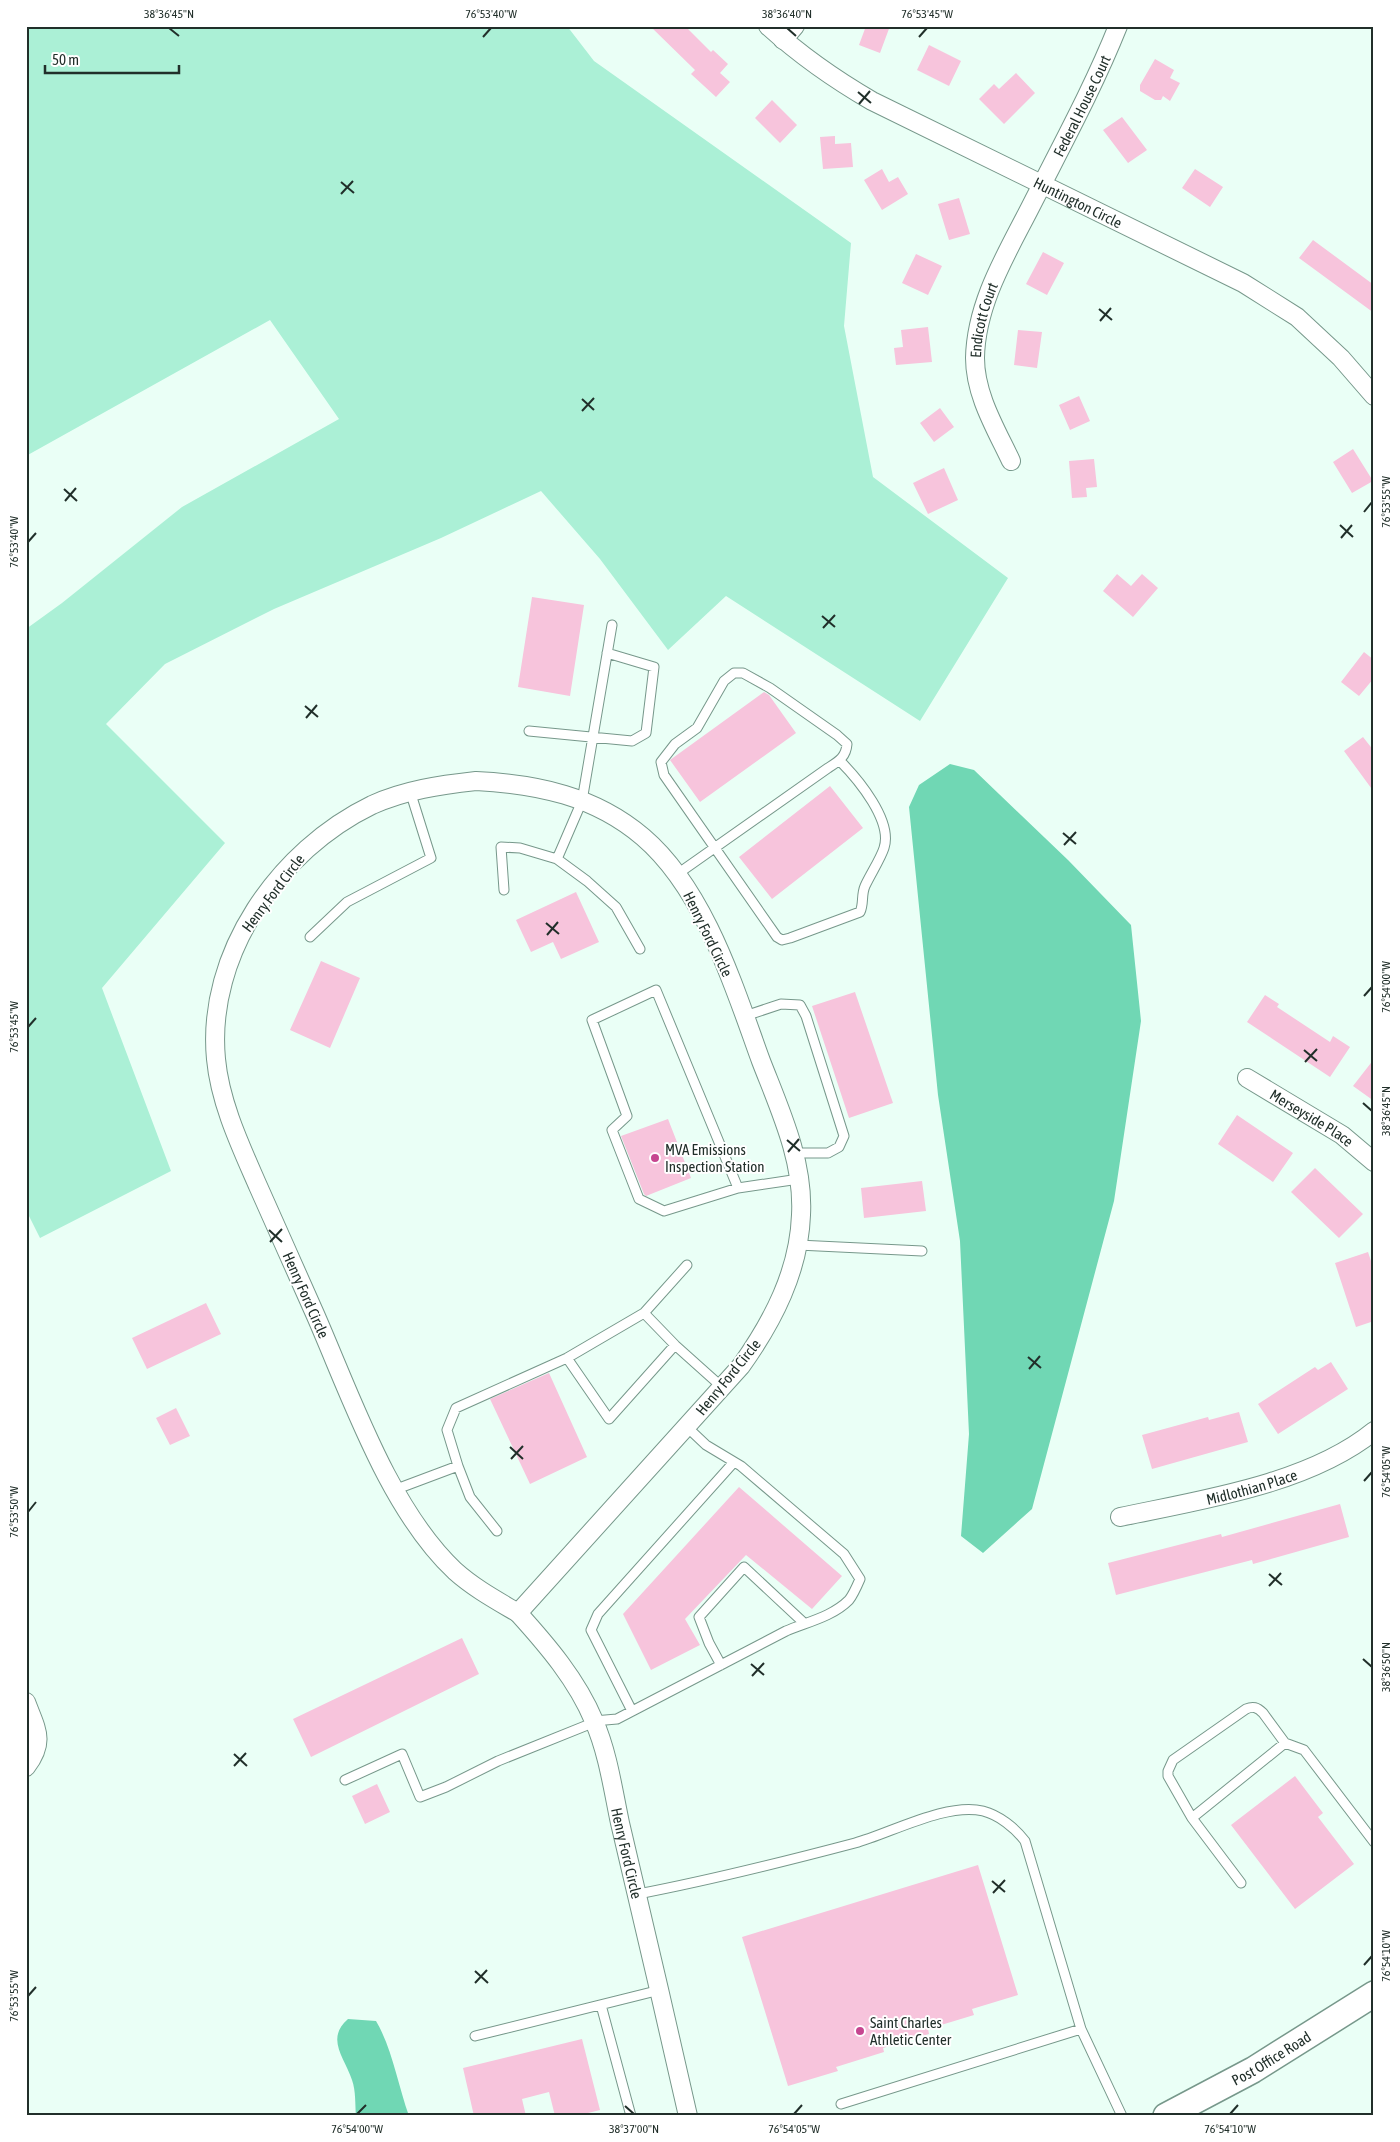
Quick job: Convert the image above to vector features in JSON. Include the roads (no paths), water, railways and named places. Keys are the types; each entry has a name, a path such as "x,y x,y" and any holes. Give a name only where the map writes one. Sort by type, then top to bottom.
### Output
{"street":[{"name":"Huntington Circle","path":"768,26 783,40 837,80 872,100 1242,283 1279,305 1323,340 1374,396"},
{"path":"783,40 795,26"},
{"name":"Federal House Court","path":"1042,184 1106,56 1118,26"},
{"name":"Endicott Court","path":"1011,461 983,400 978,382 975,359 977,336 994,279 1042,184"},
{"name":"Henry Ford Circle","path":"518,1612 723,1388 764,1334 782,1295 798,1245 801,1214 799,1179 794,1153 745,1016 725,965 703,917 676,875 655,848 642,836 613,816 582,801 550,789 500,782 476,781 438,785 410,791 373,805 345,820 318,838 298,855 241,933 228,965 216,1007 216,1061 228,1110 246,1157 374,1449 394,1490 437,1551 456,1572 481,1591 518,1612 550,1649 595,1722 613,1788 688,2116"},
{"name":"Merseyside Place","path":"1247,1078 1342,1135 1374,1162"},
{"name":"Midlothian Place","path":"1120,1517 1192,1502 1286,1477 1320,1465 1360,1443 1374,1431"},
{"path":"26,1702 39,1742 33,1758 26,1767"},
{"name":"Post Office Road","path":"1166,2116 1253,2070 1374,1994"}],"lane":[{"path":"557,859 582,801 612,625"},
{"path":"529,731 632,742 646,733 654,667 607,653"},
{"path":"676,875 715,848 840,761 846,752 847,744 837,735 770,688 743,673 734,673 724,681 697,728 675,744 661,762 664,775 715,848 777,937 782,940 860,912 862,907 861,895 884,847 884,826 860,781 840,761"},
{"path":"310,937 347,902 431,858 410,791"},
{"path":"504,890 501,847 520,848 557,859 587,881 616,907 640,949"},
{"path":"738,1188 656,990 592,1020 627,1116 612,1130 639,1199 664,1211 738,1188 799,1179"},
{"path":"745,1016 781,1004 800,1005 806,1016 844,1136 839,1147 828,1153 794,1153"},
{"path":"798,1245 922,1251"},
{"path":"497,1531 470,1498 458,1466 448,1430 456,1408 567,1358 644,1313 687,1265"},
{"path":"644,1313 675,1345 723,1388"},
{"path":"567,1358 609,1419 675,1345"},
{"path":"345,1780 402,1754 420,1797 446,1787 498,1761 595,1722 618,1719 804,1623 822,1618 849,1600 860,1579 844,1554 734,1462 706,1445 687,1427"},
{"path":"632,1711 591,1630 598,1614 734,1462"},
{"path":"394,1490 458,1466"},
{"path":"720,1665 699,1617 744,1567 804,1623"},
{"path":"1241,1883 1192,1818 1168,1776 1168,1771 1173,1760 1246,1709 1252,1707 1258,1708 1263,1712 1285,1743 1304,1750 1374,1842"},
{"path":"1192,1818 1285,1743"},
{"path":"638,1894 706,1881 858,1842 950,1810 982,1811 1004,1821 1025,1841 1081,2029 1122,2116"},
{"path":"475,2036 660,1990"},
{"path":"601,2005 631,2116"},
{"path":"841,2104 1081,2029"}],"place":[{"name":"MVA Emissions Inspection Station","path":"655,1158"},
{"name":"Saint Charles Athletic Center","path":"860,2031"}]}
